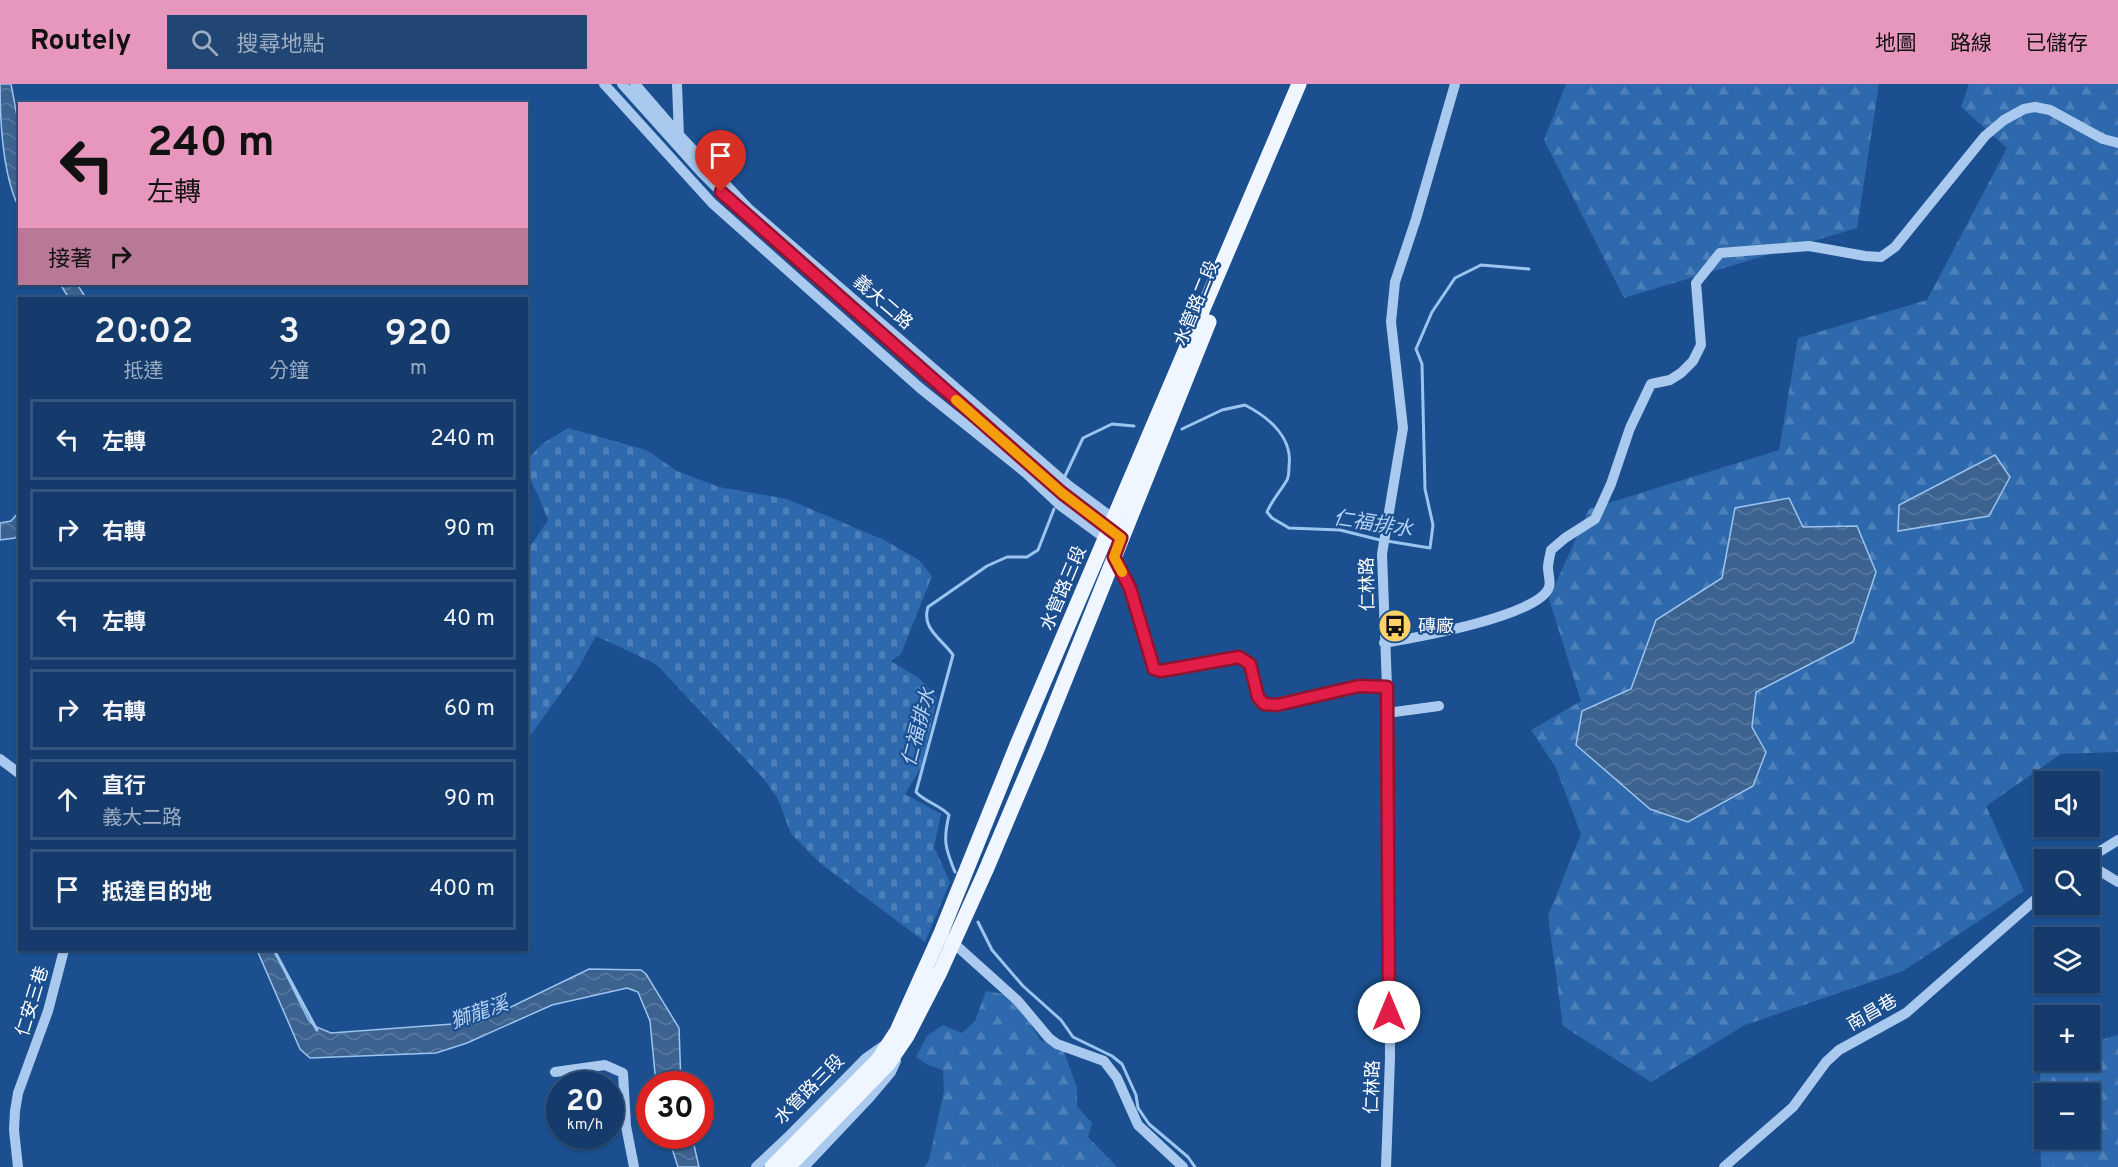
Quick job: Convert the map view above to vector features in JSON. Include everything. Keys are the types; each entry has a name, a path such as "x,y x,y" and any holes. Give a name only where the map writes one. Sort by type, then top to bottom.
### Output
{"main road":[{"name":"水管路三段","path":"788,1167 888,1064 907,1036 954,943 1038,747 1115,537 1299,84"},
{"name":"水管路二段","path":"1115,537 1309,84"},
{"name":"水管路三段","path":"772,1167 878,1059 891,1041 941,933 1017,745 1115,537"}],"street":[{"path":"604,84 712,203 920,388 1026,473 1061,506 1115,537 1154,669 1161,671 1239,657 1250,664 1258,697 1264,704 1277,705 1359,686 1387,687"},
{"name":"義大二路","path":"622,84 748,208 1068,485 1115,537"},
{"name":"義大二路","path":"635,84 677,139"},
{"path":"667,155 677,139 677,84"},
{"name":"仁林路","path":"1386,1167 1390,1058 1387,687 1382,554 1403,428 1391,322 1395,282 1416,219 1455,84"},
{"path":"1384,643 1450,632 1505,614 1540,599 1549,587 1548,565 1551,550 1595,519 1611,484 1630,428 1651,384 1670,380 1693,361 1701,345 1696,283 1720,253 1809,246 1881,257 1895,247 1985,136 2004,120 2024,109 2035,107 2050,110 2103,139 2118,143"},
{"path":"1387,713 1439,706"},
{"path":"2,761 18,773"},
{"path":"2100,851 2118,840"},
{"path":"2100,871 2118,882"},
{"name":"南昌巷","path":"1724,1167 1793,1107 1826,1062 1839,1050 1906,1013 2034,901"},
{"path":"941,933 1017,1000 1049,1038 1057,1044 1104,1061 1117,1078 1138,1125 1183,1167"},
{"name":"仁安三巷","path":"18,1167 14,1130 18,1093 48,1011 64,951"},
{"name":"水管路三段","path":"804,1167 891,1072 907,1036"},
{"name":"水管路三段","path":"756,1167 789,1137 866,1058 891,1041"},
{"path":"562,1071 605,1065 618,1071"},
{"path":"624,1091 626,1126 634,1167"}],"green space":[{"path":"1566,84 1879,84 1857,228 1624,298 1544,140"},
{"path":"1969,84 2118,84 2118,752 2061,754 1986,806 2024,891 1903,971 1745,1025 1651,1082 1563,1026 1548,916 1581,834 1556,768 1531,730 1581,701 1549,599 1589,509 1779,450 1798,338 1927,300 2007,148 1961,107"},
{"path":"568,428 646,450 677,471 719,487 787,499 884,540 919,560 932,576 901,654 891,661 920,679 937,698 922,766 905,794 941,814 934,847 950,882 925,942 820,863 791,834 778,799 763,778 656,664 596,636 576,672 528,739 528,550 548,520 528,475 528,459 542,444"},
{"path":"986,991 1003,994 1024,1013 1040,1040 1063,1049 1077,1088 1077,1106 1092,1123 1088,1137 1117,1167 924,1167 929,1160 944,1091 943,1070 928,1065 916,1057 927,1036 943,1025 962,1033 975,1021"},
{"path":"2118,1035 2118,1167 2041,1167 2041,1149 2100,1149 2100,1083 2040,1083 2040,1071 2100,1071 2100,1040"}],"water":[{"path":"0,84 11,84 17,116 18,206 9,179 2,131"},
{"path":"61,285 78,285 85,297 68,297"},
{"path":"1995,455 2010,477 1989,516 1898,531 1899,505"},
{"path":"1789,498 1803,527 1857,526 1876,572 1853,642 1756,692 1752,727 1766,752 1753,786 1688,822 1650,809 1576,745 1582,711 1631,689 1656,620 1722,578 1735,508"},
{"path":"18,513 18,535 15,538 0,540 0,523 11,521"},
{"name":"獅龍溪","path":"257,951 274,951 308,1019 314,1026 331,1033 480,1022 589,969 641,970 646,974 679,1028 681,1071 655,1071 650,1021 638,992 627,988 552,1005 467,1043 436,1053 310,1058 300,1049"},
{"path":"672,1149 695,1149 699,1167 678,1167"}],"waterway":[{"name":"仁福排水","path":"1387,541 1430,548 1433,525 1425,489 1422,364 1416,349 1432,312 1455,278 1481,265 1529,269"},
{"name":"仁福排水","path":"1182,429 1222,410 1245,405 1270,422 1283,437 1287,446 1289,475 1267,512 1272,518 1289,528 1340,530 1380,540"},
{"name":"仁福排水","path":"1065,476 1083,438 1112,424 1134,426"},
{"name":"仁福排水","path":"955,872 946,844 949,815 916,792 953,655 930,628 927,622 928,607 987,566 1007,557 1027,557 1038,550 1054,509"},
{"name":"仁福排水","path":"978,922 992,950 1023,986 1061,1020 1073,1037 1112,1056 1122,1064 1136,1095 1138,1108 1149,1124 1188,1157 1195,1167"},
{"name":"獅龍溪","path":"275,951 317,1030"}],"slow traffic":[{"path":"956,400 1062,493 1121,538 1114,557 1122,572"}],"place":[{"name":"磚廠","path":"1395,626"}],"route":[{"path":"721,192 743,214 1062,493 1121,538 1114,557 1130,588 1154,669 1161,671 1239,657 1250,664 1258,697 1264,704 1277,705 1359,686 1387,687 1389,1012"}]}
